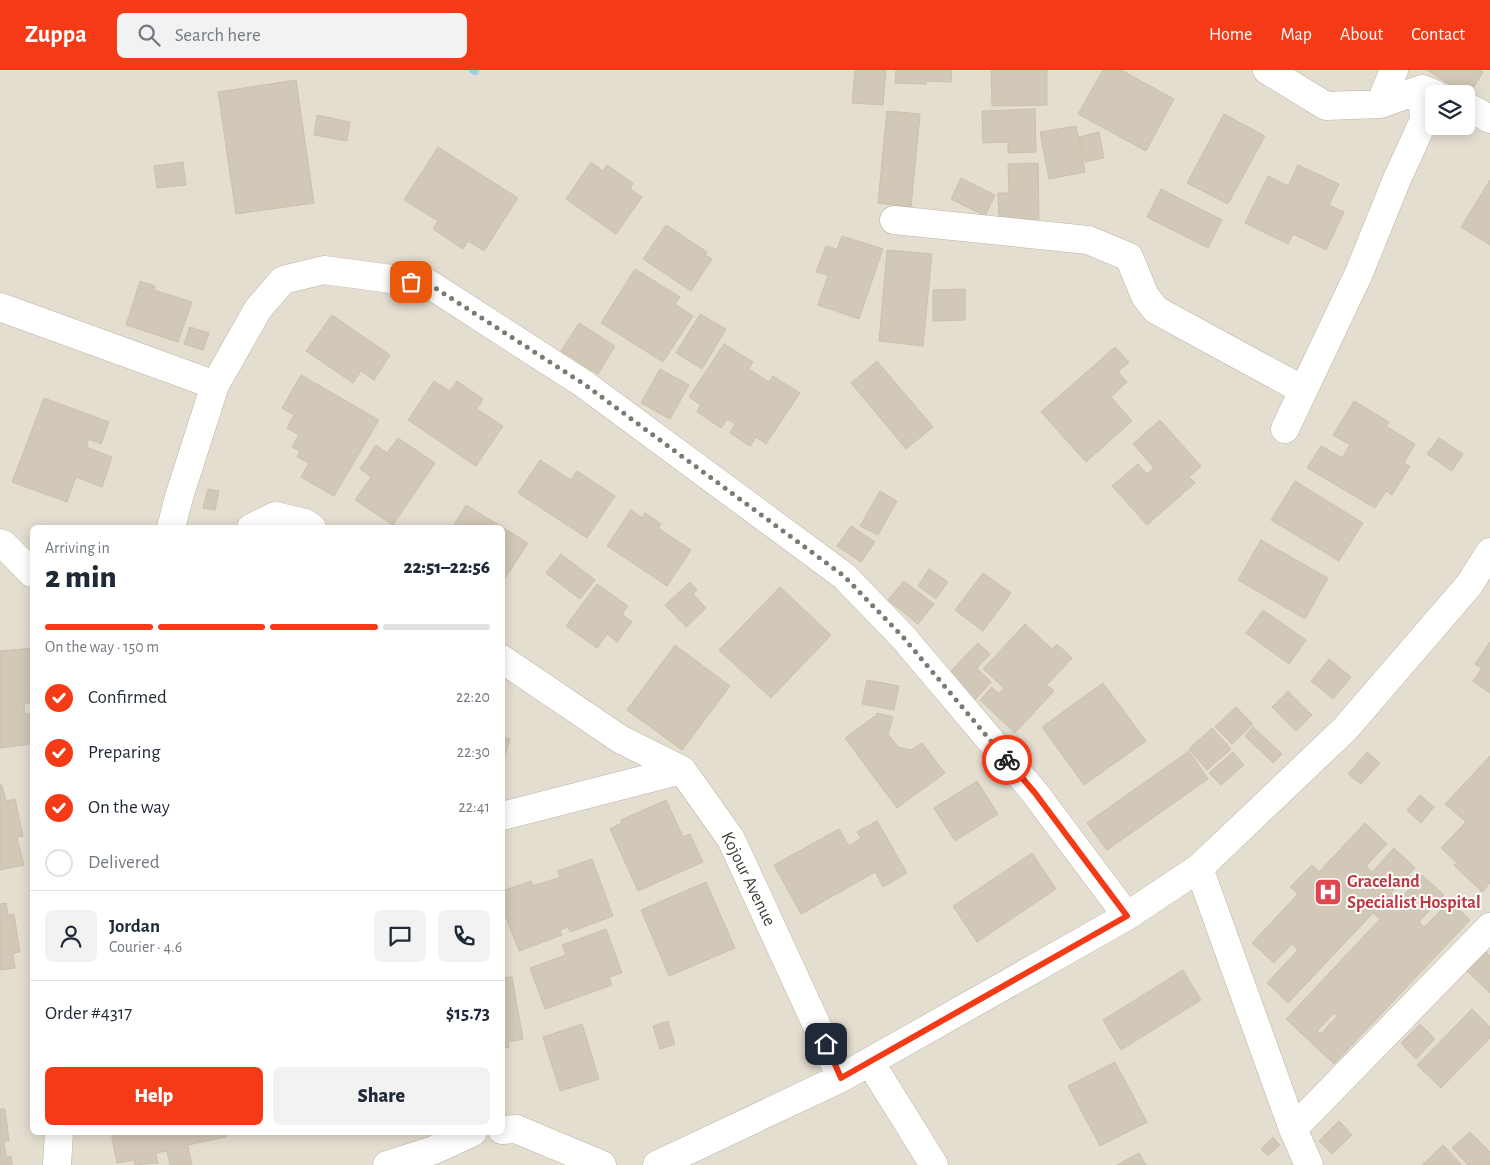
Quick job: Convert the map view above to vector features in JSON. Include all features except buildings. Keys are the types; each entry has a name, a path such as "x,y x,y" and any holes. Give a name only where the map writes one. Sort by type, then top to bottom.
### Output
{"street":[{"path":"1266,70 1326,106 1380,104 1425,92"},
{"path":"1380,104 1394,70"},
{"path":"1475,111 1490,119"},
{"path":"1285,429 1359,273 1397,179 1424,120 1425,113"},
{"path":"894,220 1088,240 1129,257 1145,296 1156,310 1303,390"},
{"path":"172,525 215,384 258,309 284,280 324,270 429,284 584,384 844,576 903,637 1029,786 1127,916"},
{"path":"0,307 215,384"},
{"path":"257,525 275,516 308,525"},
{"path":"0,543 30,570"},
{"path":"657,1165 841,1078 1127,916 1199,868 1345,729 1469,585 1490,552"},
{"name":"Kojour Avenue","path":"505,661 620,739 682,770 731,839 841,1078"},
{"path":"505,815 682,770"},
{"path":"1199,868 1293,1129 1309,1165"},
{"path":"1293,1129 1490,927"},
{"path":"870,1062 934,1165"},
{"path":"505,1130 516,1129 602,1165"},
{"path":"58,1165 59,1135"},
{"path":"387,1165 434,1150 466,1135"}],"shaded area":[{"path":"0,70 1490,70 1490,1165 0,1165"}],"way so far":[{"path":"411,282 429,284 584,384 844,576 903,637 1007,760"}],"place":[{"name":"Graceland Specialist Hospital","path":"1328,892"}],"route":[{"path":"826,1044 841,1078 1127,916 1035,793 1007,760"}]}
